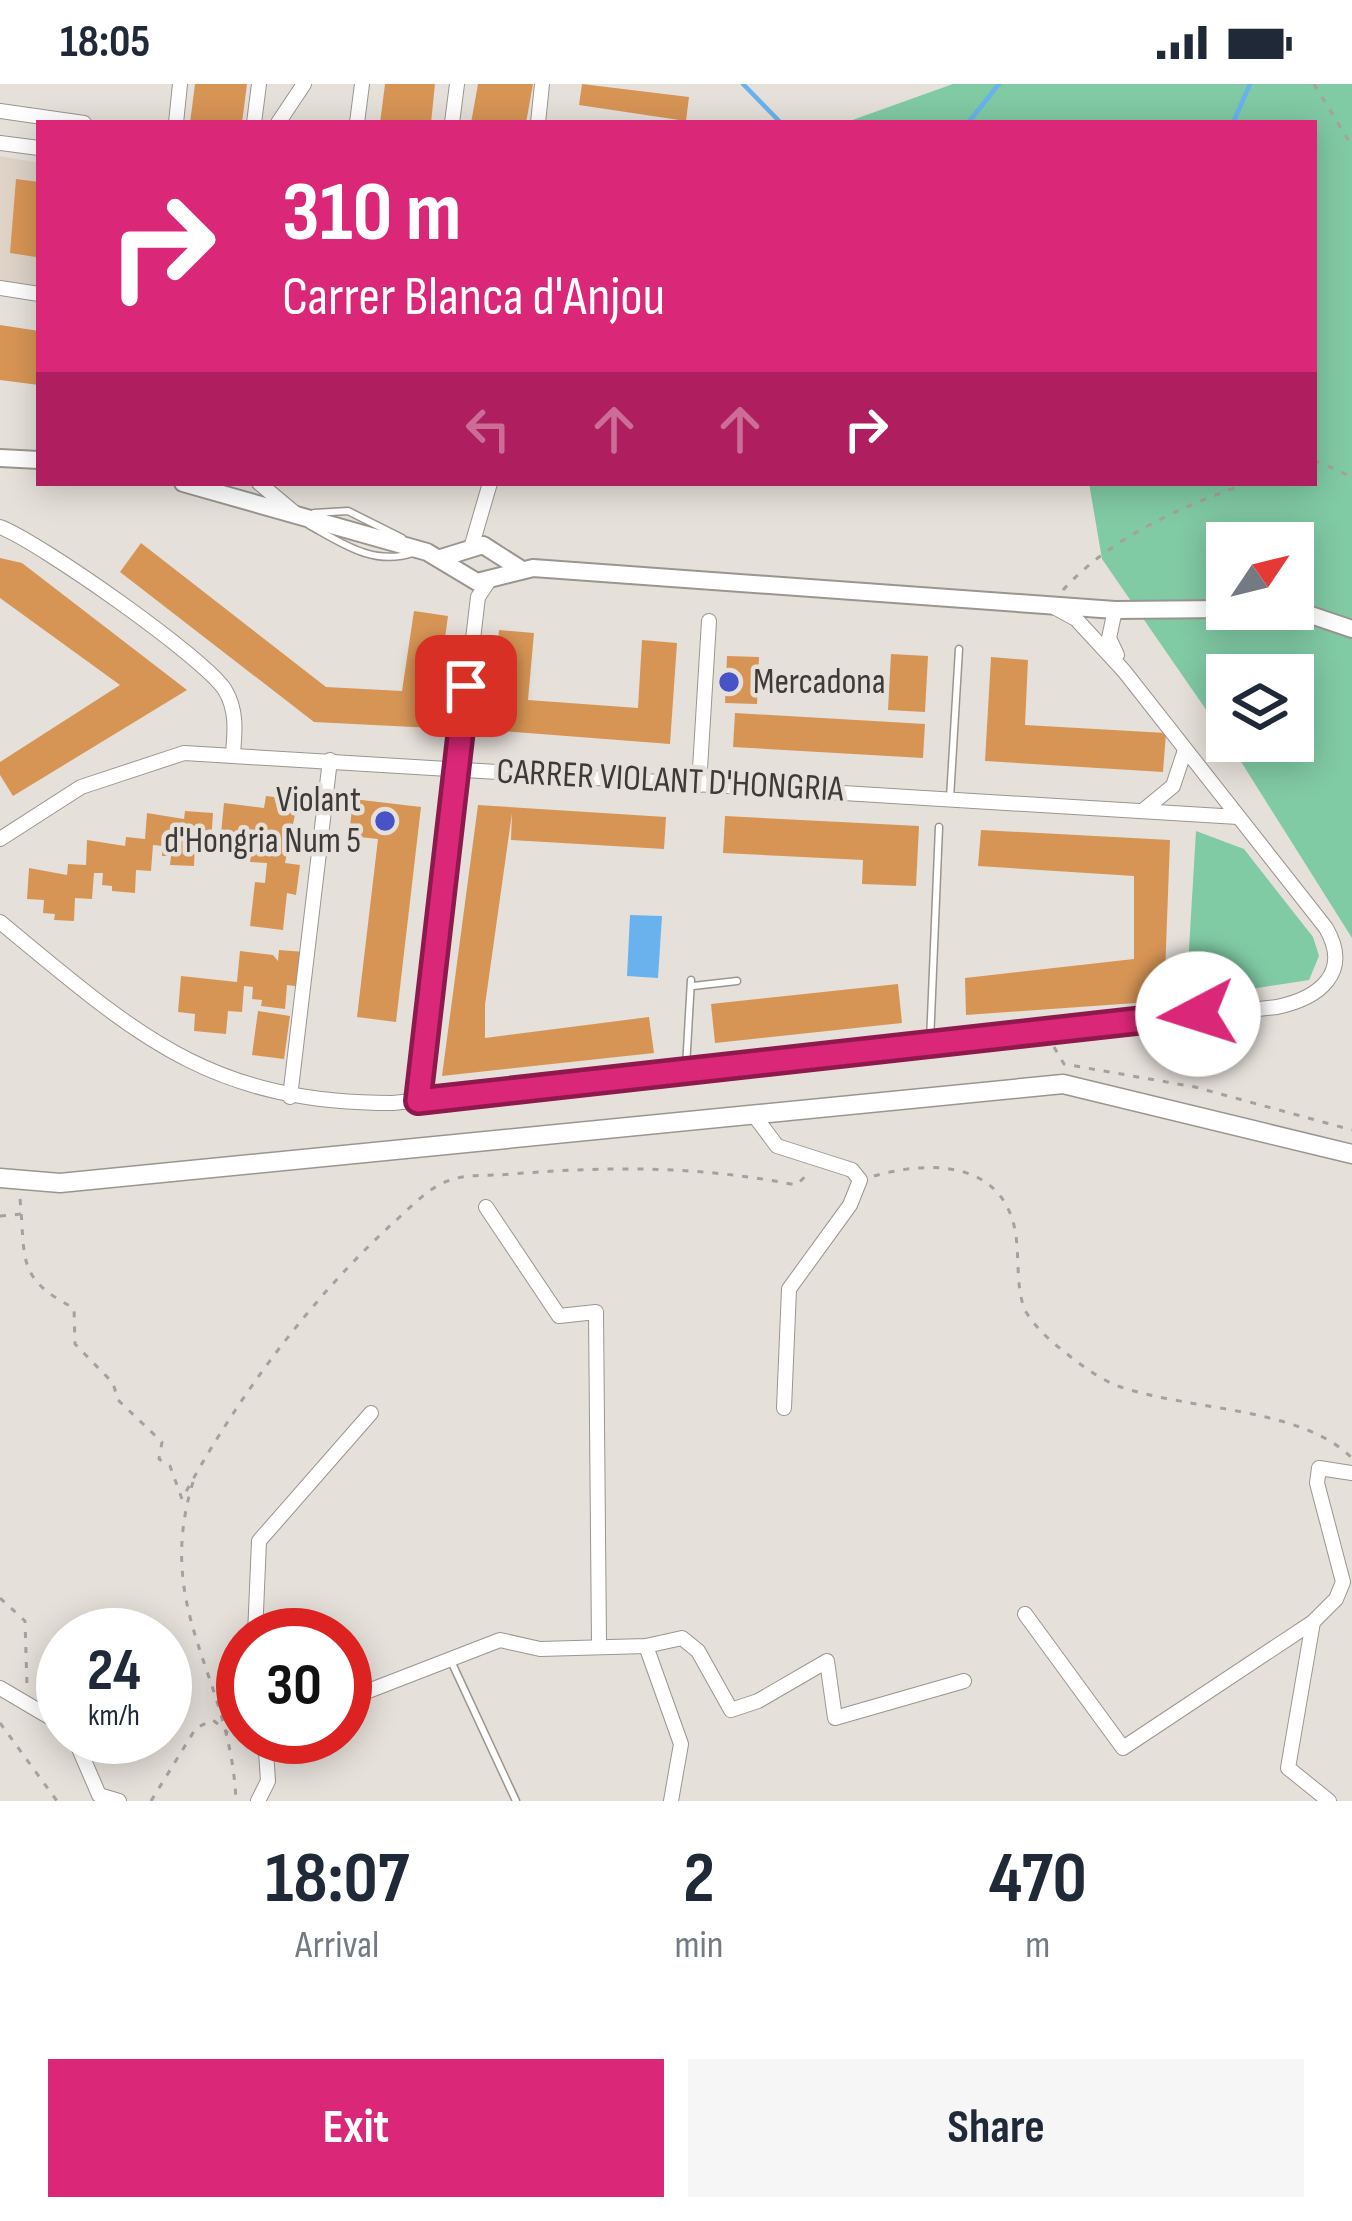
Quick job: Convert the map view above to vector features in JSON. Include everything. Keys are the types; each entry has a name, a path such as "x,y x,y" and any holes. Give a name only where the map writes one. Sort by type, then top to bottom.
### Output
{"main road":[{"path":"9,1179 60,1183 1063,1084 1352,1154"}],"street":[{"path":"176,120 180,84"},
{"path":"254,120 259,84"},
{"path":"280,120 304,84"},
{"path":"357,120 362,84"},
{"path":"452,120 457,84"},
{"path":"538,120 542,84"},
{"path":"0,111 63,120"},
{"path":"0,142 36,148"},
{"path":"0,288 36,294"},
{"path":"0,458 36,460"},
{"path":"217,486 441,558 469,577 478,597"},
{"path":"262,486 288,511"},
{"path":"469,577 481,550 489,486"},
{"path":"0,527 95,584 214,677 232,706 233,753"},
{"path":"441,558 481,550 518,568 1115,610 1206,609"},
{"path":"481,550 492,578"},
{"path":"469,577 492,578 518,568"},
{"path":"418,1101 478,597 492,578"},
{"path":"0,922 163,1051 231,1082 290,1097 342,1103 418,1101 1047,1028 1276,1007 1304,1001 1328,985 1335,944 1124,670 1076,619 1050,605"},
{"path":"1115,610 1108,638 1124,670"},
{"path":"1314,615 1352,629"},
{"path":"699,784 709,621"},
{"path":"1145,809 1173,786 1185,750"},
{"name":"CARRER VIOLANT D'HONGRIA","path":"0,839 69,794 120,770 165,756 233,753 1238,817"},
{"path":"290,1097 330,760"},
{"path":"753,1114 777,1146 852,1170 860,1180 850,1205 789,1289 784,1408"},
{"path":"486,1207 559,1316 596,1312 599,1643"},
{"path":"256,1608 259,1541 371,1413"},
{"path":"1025,1614 1123,1748 1313,1622 1336,1599 1343,1582 1317,1483 1319,1468 1352,1473"},
{"path":"1313,1622 1288,1768 1329,1801"},
{"path":"372,1689 500,1640 540,1648 599,1643 646,1646 682,1638 698,1651 731,1710 758,1701 827,1660 836,1718 964,1681"},
{"path":"646,1646 681,1744 671,1801"},
{"path":"0,1688 36,1707"},
{"path":"86,1764 99,1795 119,1801"},
{"path":"258,1801 268,1781 267,1764"}],"lane":[{"path":"950,798 959,649"},
{"path":"930,1042 939,827"},
{"path":"686,1071 691,983 737,981"},
{"path":"450,1658 516,1801"}],"path":[{"path":"1314,84 1352,146"},
{"path":"1317,461 1352,477"},
{"path":"1050,605 1080,572 1158,520 1242,486"},
{"path":"1047,1028 1064,1064 1196,1087 1352,1130"},
{"path":"9,1179 22,1214 21,1250 28,1275 74,1309 75,1344 104,1372 118,1400 162,1442 159,1459 170,1466 182,1499 300,1323 361,1253 440,1184 469,1173 649,1167 796,1185 824,1161"},
{"path":"860,1180 910,1166 942,1164 977,1177 1010,1211 1024,1308 1043,1334 1086,1369 1139,1392 1324,1433 1352,1458"},
{"path":"0,1216 22,1214"},
{"path":"195,1474 180,1525 178,1573 216,1694"},
{"path":"0,1598 25,1621 26,1700"},
{"path":"151,1801 196,1729 212,1720 216,1723"},
{"path":"0,1723 57,1801"},
{"path":"232,1764 236,1801"}],"shaded area":[{"path":"0,156 36,162 36,286 0,280"}],"green space":[{"path":"953,84 1352,84 1352,938 1241,762 1314,762 1314,654 1206,654 1206,710 1102,559 1090,486 1317,486 1317,120 852,120"},
{"path":"1196,831 1244,849 1313,937 1319,956 1309,980 1186,999"}],"water":[{"path":"630,915 662,916 658,978 627,976"}],"building":[{"path":"195,84 247,84 242,120 190,120"},
{"path":"385,84 435,84 431,120 380,120"},
{"path":"478,84 533,84 527,120 472,120"},
{"path":"582,84 689,97 686,120 579,105"},
{"path":"16,179 36,182 36,257 10,253"},
{"path":"0,325 36,331 36,385 0,380"},
{"path":"141,543 326,687 402,691 414,611 448,616 433,728 314,722 120,572"},
{"path":"0,558 22,563 187,690 13,796 0,775 0,762 120,685 0,598"},
{"path":"499,630 534,633 528,700 638,708 642,640 677,643 670,744 490,730"},
{"path":"891,654 928,656 925,712 888,710"},
{"path":"727,656 759,657 757,704 725,703"},
{"path":"991,657 1028,660 1025,725 1166,733 1163,772 985,761"},
{"path":"735,713 925,724 923,758 733,747"},
{"path":"266,796 298,800 285,863 300,865 296,895 287,893 283,930 250,926 255,882 265,883 267,863 250,862 253,837 221,833 224,803 264,808"},
{"path":"353,799 421,807 396,1022 357,1017 378,839 349,836"},
{"path":"478,805 666,817 664,849 511,840 512,813 485,1005 485,1038 649,1017 654,1053 442,1076"},
{"path":"185,811 213,813 211,844 195,843 194,866 170,865 171,856 162,856 163,846 153,845 151,871 136,870 135,893 112,891 112,886 102,885 103,873 94,873 92,899 75,898 74,921 54,920 55,914 43,913 44,900 27,899 29,868 67,875 68,864 86,865 87,840 125,846 126,837 145,839 147,813 184,819"},
{"path":"725,816 919,826 916,886 862,884 863,860 723,853"},
{"path":"981,830 1170,840 1164,1001 966,1015 965,978 1134,959 1134,876 978,866"},
{"path":"279,950 305,952 302,987 287,985 285,1009 261,1006 262,1000 252,999 253,987 244,986 242,1012 228,1011 226,1034 194,1031 195,1014 178,1012 181,976 237,982 240,951 273,955 278,961"},
{"path":"898,984 902,1023 715,1043 711,1004"},
{"path":"258,1011 290,1016 284,1059 252,1055"}],"waterway":[{"path":"743,84 778,120"},
{"path":"970,120 999,84"},
{"path":"1234,120 1250,84"}],"place":[{"name":"Mercadona","path":"729,682"},
{"name":"Violant d'Hongria Num 5","path":"385,821"}],"route":[{"path":"466,686 418,1101 1198,1014"}]}
